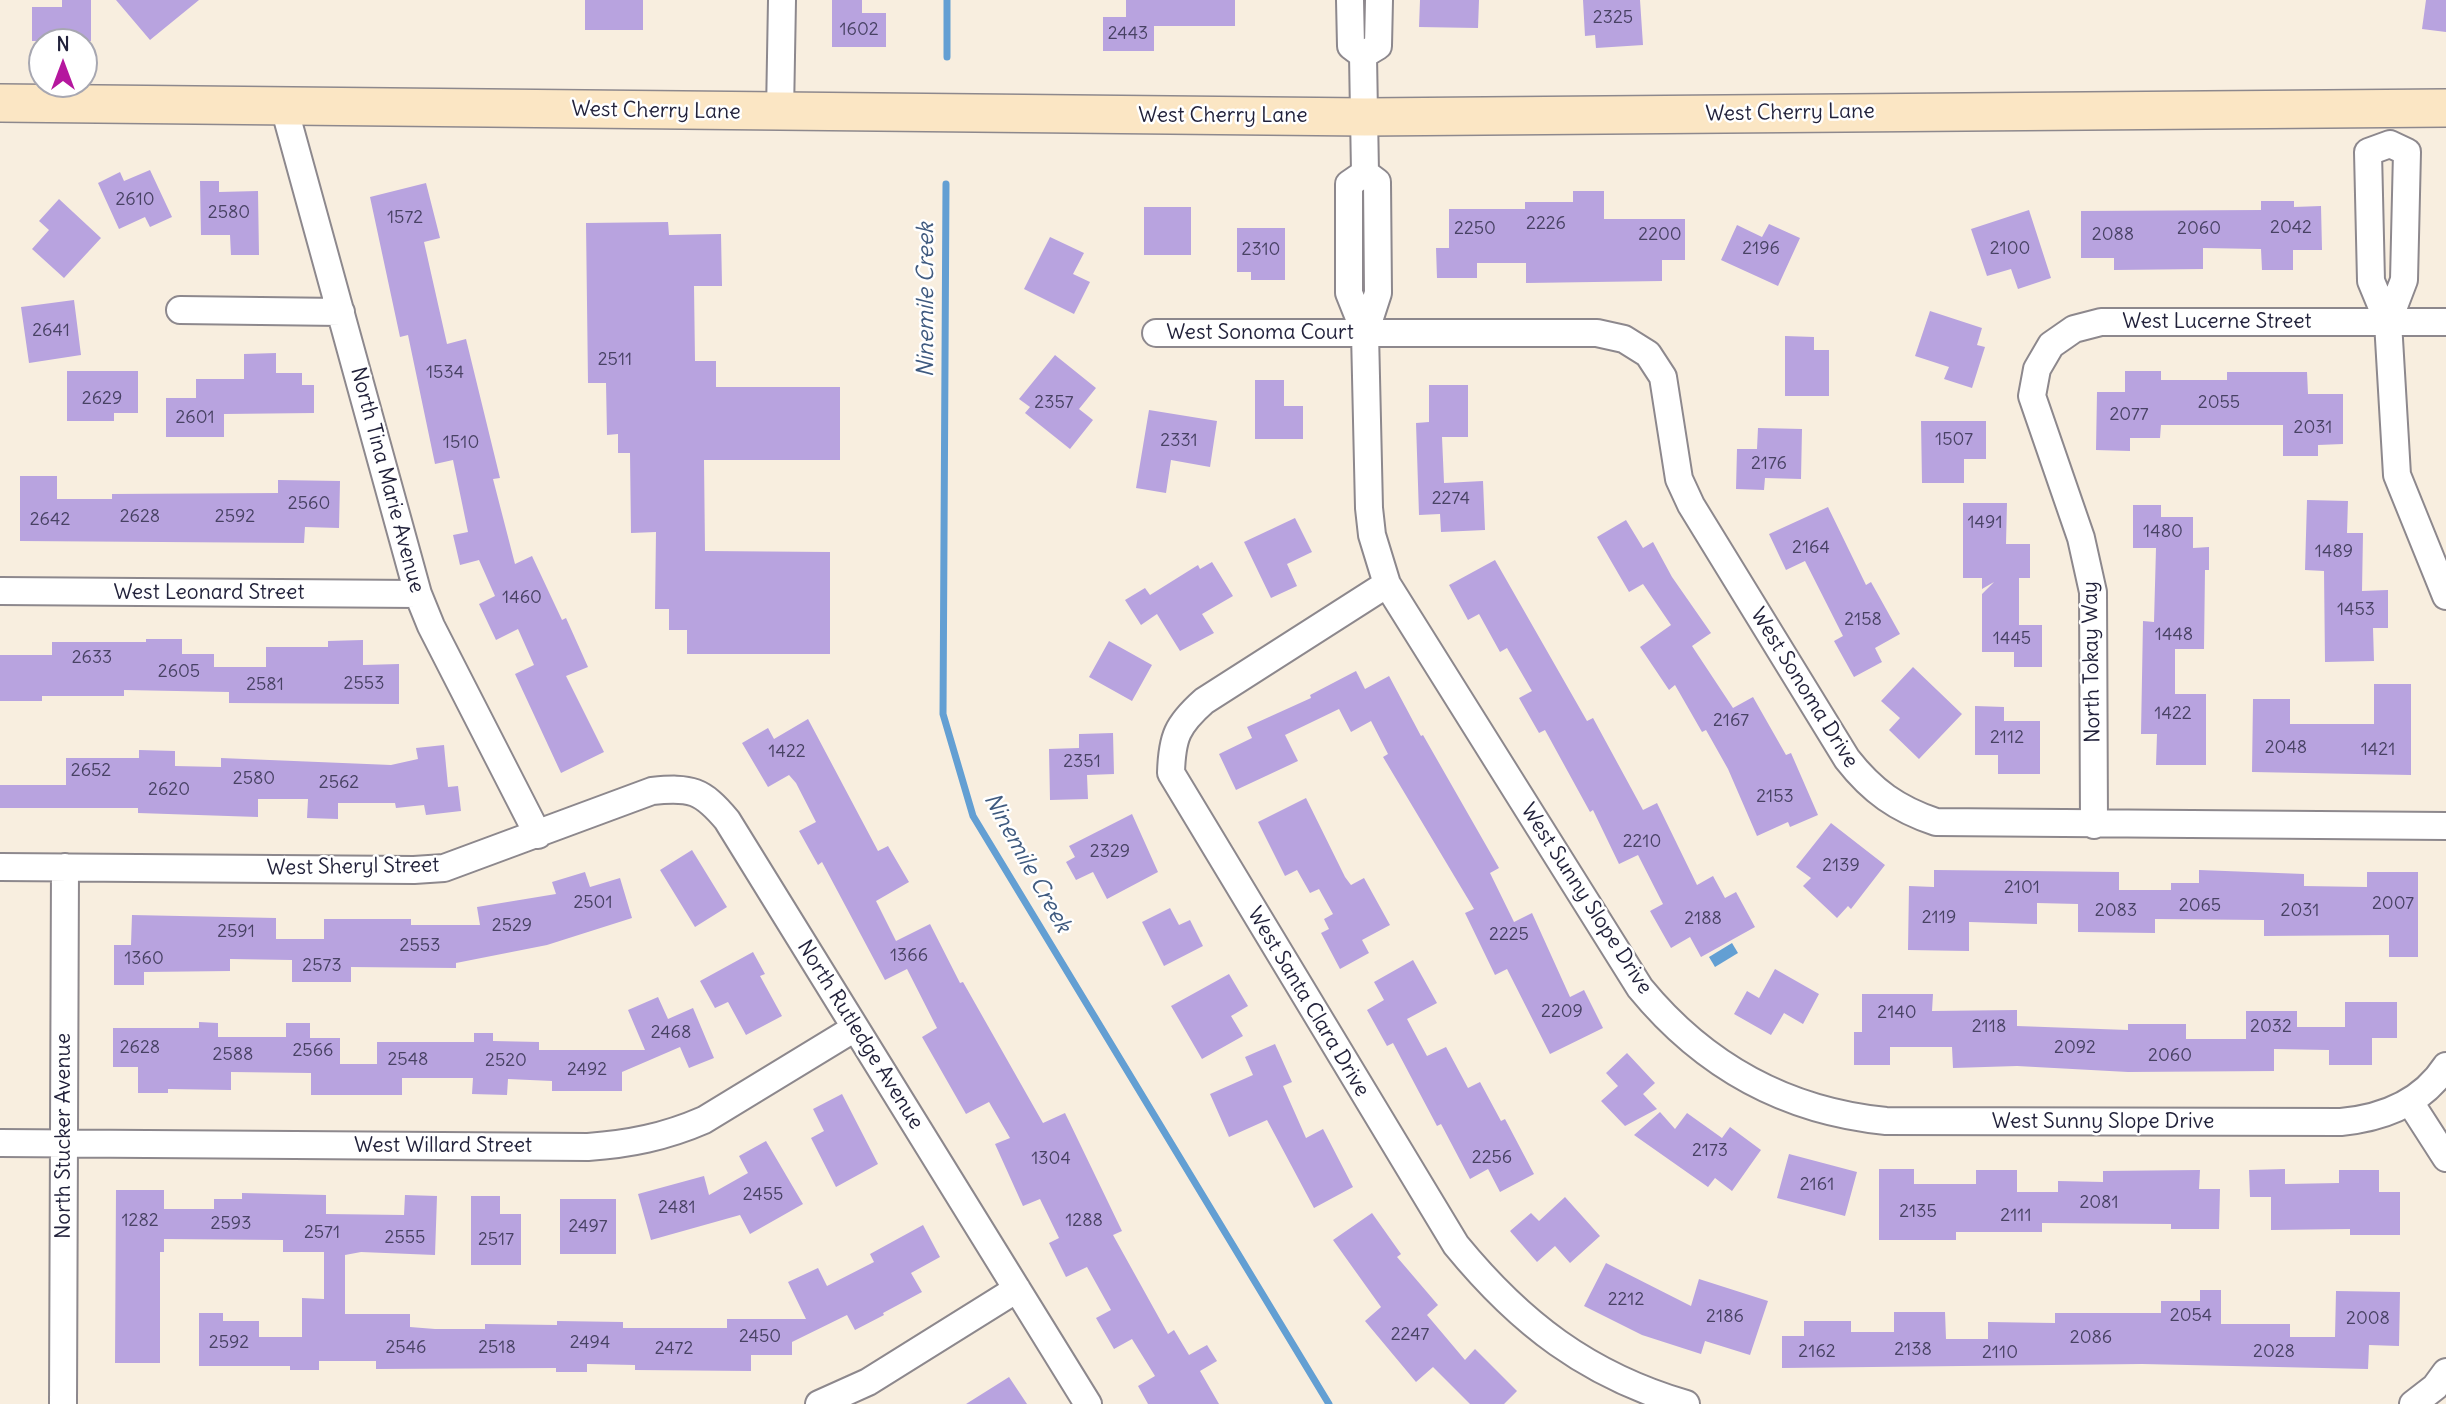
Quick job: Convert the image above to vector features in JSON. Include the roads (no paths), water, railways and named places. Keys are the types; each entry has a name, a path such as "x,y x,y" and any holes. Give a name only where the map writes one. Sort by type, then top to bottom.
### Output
{"main road":[{"name":"West Cherry Lane","path":"0,103 780,113 2390,126 2446,108"}],"street":[{"path":"780,113 782,0"},
{"path":"1350,0 1351,47 1363,55 1378,46 1378,0"},
{"name":"West Sunny Slope Drive","path":"1363,55 1365,173 1377,183 1378,252 1378,293 1365,333 1369,508 1372,535 1387,584 1640,988 1701,1050 1749,1082 1774,1094 1829,1112 1886,1121 2341,1122 2369,1119 2410,1101 2440,1075 2446,1066"},
{"name":"North Tina Marie Avenue","path":"284,107 418,594 431,626 538,835"},
{"path":"2388,323 2404,280 2407,152 2390,126 2368,152 2371,281 2388,323 2396,475 2446,596"},
{"path":"180,310 341,312"},
{"name":"West Lucerne Street","path":"2052,345 2074,329 2101,323 2446,323"},
{"name":"West Sonoma Court","path":"1156,333 1365,333"},
{"name":"West Sonoma Drive","path":"1365,333 1597,333 1624,338 1648,354 1663,377 1679,479 1691,505 1847,759 1864,781 1897,806 1936,821 2094,825 2446,825"},
{"name":"North Tokay Way","path":"2052,345 2037,369 2032,396 2081,538 2093,592 2094,825"},
{"name":"West Santa Clara Drive","path":"1387,584 1204,701 1183,720 1177,732 1172,745 1171,773 1456,1245 1492,1289 1537,1330 1585,1362 1636,1388 1686,1404"},
{"name":"West Leonard Street","path":"0,591 418,594"},
{"name":"West Sheryl Street","path":"0,867 444,868 652,791 692,791"},
{"name":"North Rutledge Avenue","path":"692,791 709,798 727,820 1088,1404"},
{"name":"North Stucker Avenue","path":"63,1404 65,867"},
{"name":"West Willard Street","path":"0,1143 574,1147 625,1144 679,1131 704,1120 855,1028"},
{"path":"2410,1101 2446,1158"},
{"path":"819,1404 868,1382 1017,1289"},
{"path":"2413,1404 2440,1380"}],"water":[{"path":"1732,943 1738,953 1715,967 1709,957"}],"waterway":[{"name":"Ninemile Creek","path":"947,0 947,57"},
{"name":"Ninemile Creek","path":"946,184 943,714 973,816 1329,1404"}]}
